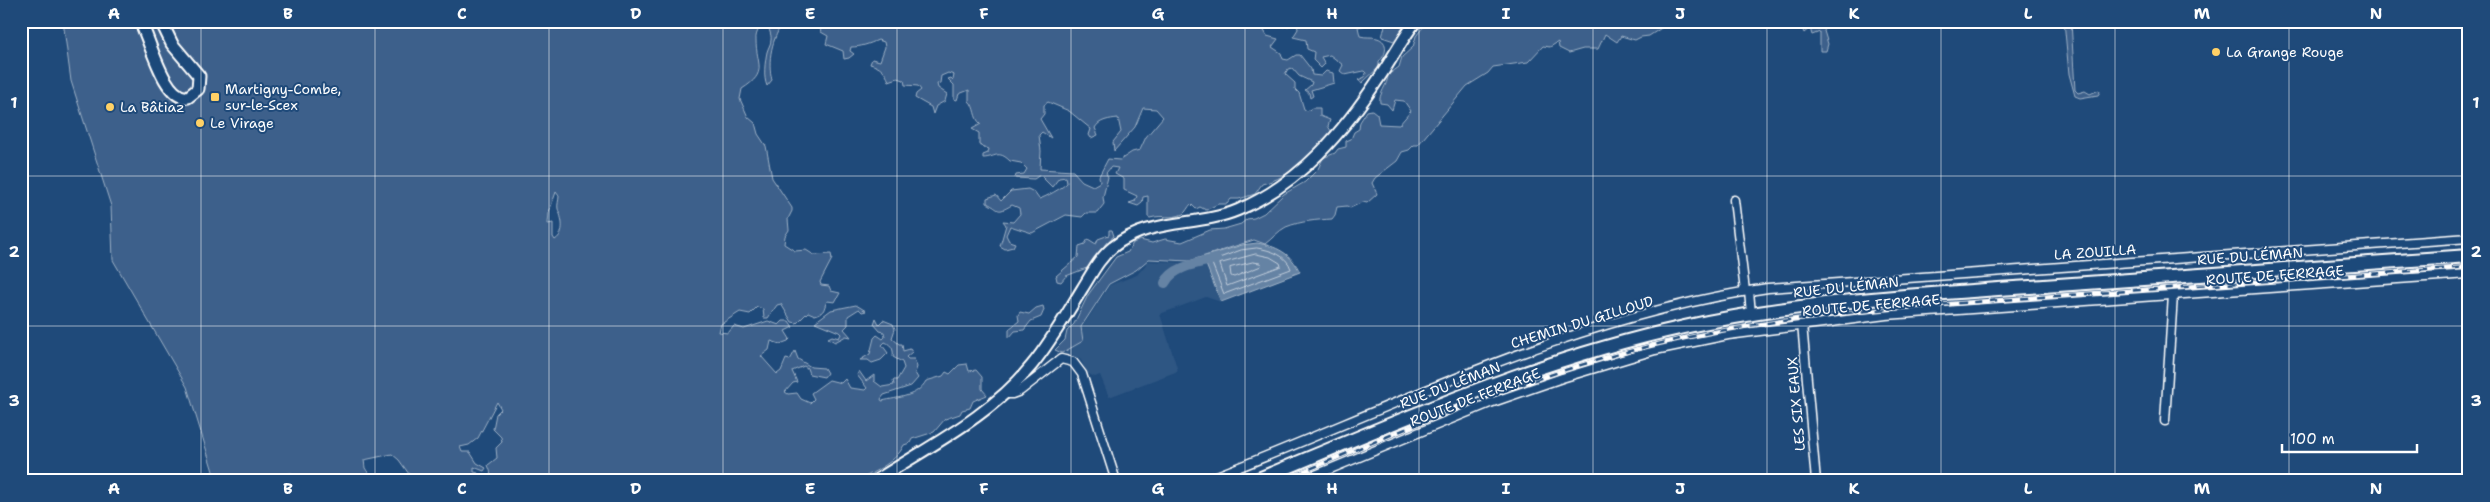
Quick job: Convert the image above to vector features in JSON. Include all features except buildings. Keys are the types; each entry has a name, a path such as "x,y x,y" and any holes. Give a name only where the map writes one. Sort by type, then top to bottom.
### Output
{"main road":[{"path":"140,21 169,88 179,97 188,97 198,89 199,76 172,44 162,21"},
{"name":"RUE DU LÉMAN","path":"1254,481 1439,405 1562,360 1674,329 1752,314 1822,304 1913,296 2469,256"}],"street":[{"path":"875,481 980,414 1006,394 1027,372 1047,345 1097,264 1108,251 1123,240 1146,230 1233,212 1287,184 1310,164 1344,126 1377,81 1416,21"},
{"path":"1734,200 1752,314"},
{"name":"LA ZOUILLA","path":"1747,291 2469,238"},
{"name":"ROUTE DE FERRAGE","path":"1301,481 1320,477 1486,405 1562,378 1654,350 1728,335 1802,324 1877,316 2469,274"},
{"name":"CHEMIN DU GILLOUD","path":"1204,481 1503,359 1645,315 1747,291"},
{"path":"2165,421 2173,295"},
{"name":"LES SIX EAUX","path":"1802,324 1816,481"},
{"path":"1006,394 1020,391 1058,361 1066,359 1073,362 1082,374 1116,481"}],"shaded area":[{"path":"63,21 759,21 756,37 758,73 756,78 742,89 740,99 748,117 755,123 758,134 766,146 772,178 792,208 788,219 789,230 785,236 784,244 795,251 806,250 814,255 831,254 832,259 820,282 821,285 829,286 831,291 840,293 835,302 827,301 821,313 815,315 808,312 797,323 792,322 781,304 777,305 768,318 764,318 763,309 757,307 750,314 740,312 721,324 719,332 728,333 734,326 744,329 768,321 779,325 783,321 789,321 793,327 785,331 790,339 780,344 771,341 769,350 761,356 777,374 781,371 786,359 790,360 795,351 798,359 811,367 824,368 827,373 824,377 809,374 804,366 792,371 797,382 793,383 785,392 788,394 797,393 801,399 810,403 814,399 811,393 829,380 841,383 845,379 850,388 865,390 867,388 857,375 859,371 866,381 874,375 874,381 882,387 894,385 893,380 897,380 904,368 902,362 893,357 891,346 885,342 882,345 888,353 881,360 872,363 868,360 860,360 870,354 874,338 877,335 883,339 885,337 884,332 880,331 874,324 876,318 879,324 883,320 893,324 895,329 892,338 899,344 902,344 903,351 910,349 912,352 906,357 914,359 917,367 915,373 918,378 911,386 884,395 881,399 882,401 913,393 926,381 943,376 946,372 950,374 959,365 967,364 969,371 976,370 982,377 982,389 987,395 973,401 970,408 962,410 960,414 945,419 934,432 912,439 910,443 904,445 890,462 858,481 478,481 481,477 487,479 490,476 488,465 497,458 496,448 502,442 501,437 493,429 496,414 501,409 497,402 478,438 469,445 460,447 462,452 470,452 477,463 486,468 484,471 474,467 474,472 478,473 478,476 469,477 464,481 395,481 397,475 404,479 409,474 392,454 364,460 365,468 374,481 298,481 292,473 283,474 274,481 216,481 187,387 113,260 111,206 71,81","holes":["556,192 559,196 558,207 562,229 555,240 553,237 553,223 548,224 549,212"]},
{"path":"769,21 784,21 776,35 770,57 772,80 767,86 765,69 767,52 771,42"},
{"path":"818,21 1259,21 1267,36 1278,39 1272,47 1281,53 1283,59 1288,60 1296,55 1300,55 1311,69 1312,75 1321,76 1326,71 1333,73 1334,83 1311,90 1313,96 1310,98 1309,93 1305,90 1312,82 1299,76 1292,68 1288,69 1285,74 1295,83 1295,89 1299,93 1304,109 1307,111 1312,108 1320,108 1320,116 1330,120 1328,126 1331,131 1301,164 1283,176 1262,184 1255,194 1239,199 1231,199 1227,204 1218,204 1206,210 1200,207 1196,209 1191,204 1183,214 1174,217 1148,217 1148,196 1143,197 1142,203 1138,206 1129,203 1135,201 1137,196 1124,190 1124,179 1115,174 1118,168 1111,167 1106,173 1108,177 1103,197 1104,204 1097,213 1086,213 1082,217 1066,215 1032,233 1010,226 1006,235 1009,241 1015,243 1013,247 1005,249 1000,246 1006,225 1003,221 1013,222 1020,214 1019,208 1012,205 999,210 987,203 987,198 996,195 1001,201 1011,191 1028,189 1034,192 1039,199 1065,185 1067,183 1066,177 1059,178 1052,187 1040,175 1034,179 1015,178 1016,175 1024,174 1027,169 1021,163 1010,161 1002,155 983,158 983,155 988,153 989,149 979,145 979,133 972,129 981,124 978,122 973,106 969,101 969,90 959,94 957,100 954,99 954,85 948,79 951,78 953,80 954,75 948,73 941,76 940,83 937,84 938,88 947,94 945,101 936,106 933,114 931,107 915,98 916,94 921,90 918,86 905,85 904,80 898,78 889,81 882,70 870,64 872,59 880,61 885,47 884,42 878,40 865,45 851,47 850,51 854,54 844,59 843,51 826,44 828,36 821,32","holes":["1048,102 1069,111 1091,129 1089,135 1091,138 1098,135 1095,128 1099,123 1118,118 1121,132 1113,142 1114,151 1135,127 1143,108 1156,109 1163,117 1146,137 1140,150 1132,152 1120,160 1108,159 1099,176 1100,182 1093,186 1082,181 1073,171 1040,169 1041,151 1039,135 1042,132 1051,138 1040,119 1044,114 1044,105"]},
{"path":"1280,21 1405,21 1405,24 1394,41 1382,37 1385,26 1381,22 1358,27 1360,36 1375,37 1384,42 1386,48 1384,55 1379,61 1379,67 1362,83 1358,80 1365,77 1366,73 1364,71 1345,75 1340,71 1343,65 1330,55 1321,57 1325,64 1321,68 1313,60 1314,52 1307,49 1306,40 1293,37 1298,29 1297,24 1283,27 1279,23"},
{"path":"1428,21 1672,21 1649,36 1635,40 1621,36 1617,42 1605,34 1598,49 1583,49 1569,53 1559,48 1558,42 1550,47 1543,46 1528,62 1493,67 1488,73 1467,86 1418,145 1414,145 1409,150 1402,152 1397,161 1375,178 1372,183 1377,194 1367,203 1363,202 1350,208 1347,206 1337,207 1332,219 1303,222 1286,227 1265,244 1254,240 1189,261 1149,259 1136,270 1109,284 1081,327 1083,341 1062,353 1055,350 1065,340 1067,331 1074,324 1088,295 1116,257 1128,252 1133,243 1140,240 1152,243 1165,239 1182,242 1210,230 1224,229 1241,224 1247,219 1264,213 1284,194 1305,182 1318,169 1323,158 1335,153 1338,149 1346,147 1346,141 1351,139 1354,132 1359,129 1360,122 1367,111 1372,110 1377,114 1379,124 1399,125 1411,111 1404,101 1395,100 1392,110 1387,104 1380,103 1380,96 1388,75 1399,67 1402,57 1413,47 1416,36"},
{"path":"1789,21 1829,21 1824,31 1828,44 1826,51 1820,51 1820,32 1812,35 1810,28 1804,33 1801,26 1790,30"},
{"path":"2064,21 2071,21 2075,90 2078,93 2085,91 2090,94 2099,90 2098,95 2080,98 2075,96 2069,74"},
{"path":"1109,230 1112,230 1114,236 1106,243 1092,266 1066,276 1061,282 1057,281 1056,276 1078,257 1079,246 1085,244 1088,239 1096,244 1098,239 1109,235"},
{"path":"1257,243 1274,247 1287,254 1300,272 1221,302 1206,297 1160,314 1178,371 1109,397 1100,375 1095,377 1087,373 1080,358 1064,355 1110,285 1137,275 1149,261 1191,263 1240,245"},
{"path":"856,305 866,311 862,312 859,309 848,316 848,325 844,329 851,337 846,336 835,342 828,338 832,336 839,338 841,334 839,332 815,322 831,310"},
{"path":"1043,306 1044,310 1041,317 1031,321 1024,330 1015,331 1009,338 1009,329 1019,321 1018,315 1020,312 1029,314 1036,308"}],"water":[{"path":"1257,243 1277,248 1292,260 1300,272 1221,302 1203,257 1242,245"}],"waterway":[{"path":"1165,283 1169,277 1180,269 1216,259"}],"railway":[{"path":"1281,481 1511,388 1606,358 1702,334 1798,319 1895,308 2469,267"}],"place":[{"name":"La Grange Rouge","path":"2216,52"},
{"name":"Martigny-Combe, sur-le-Scex","path":"215,97"},
{"name":"La Bâtiaz","path":"110,107"},
{"name":"Le Virage","path":"200,123"}]}
